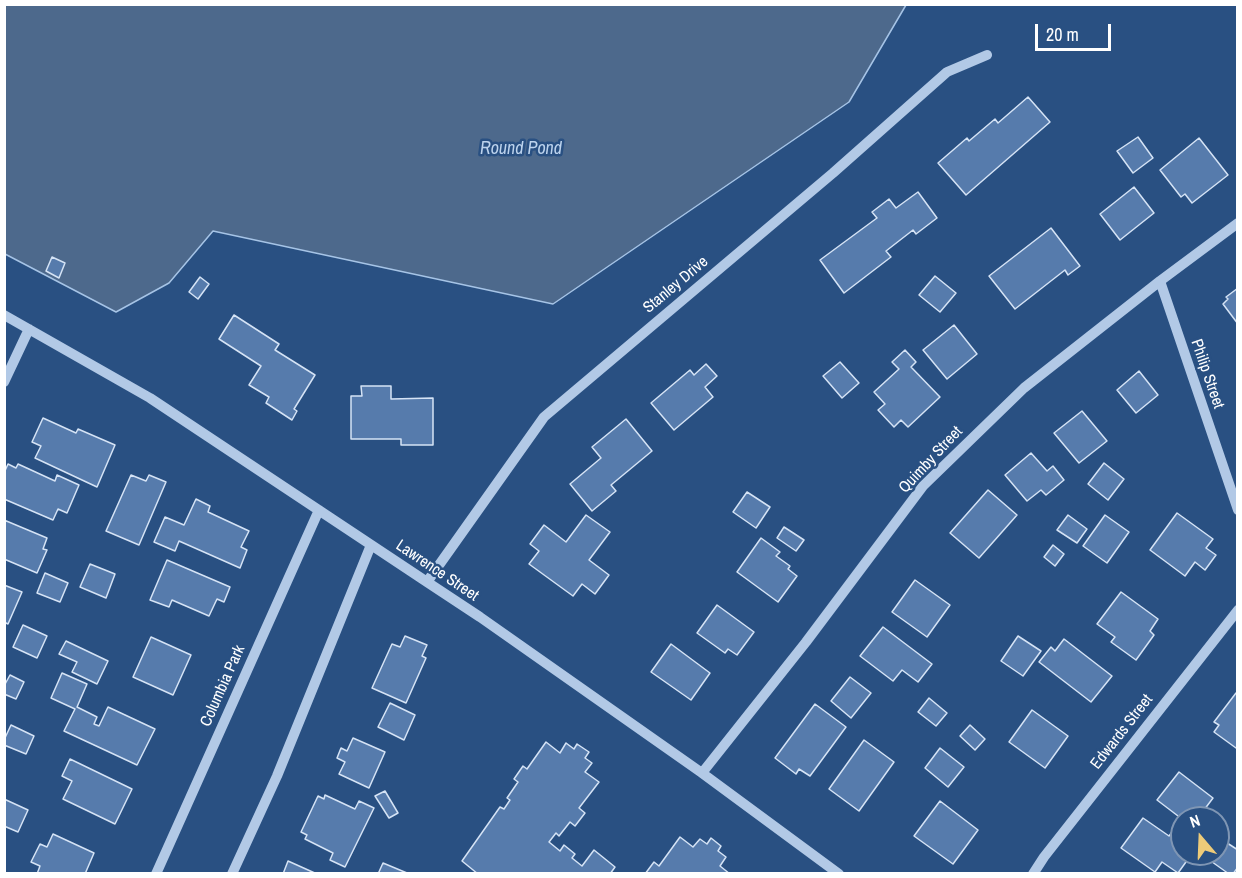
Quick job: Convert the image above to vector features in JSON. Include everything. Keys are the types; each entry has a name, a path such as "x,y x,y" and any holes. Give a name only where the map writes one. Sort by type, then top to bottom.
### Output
{"street":[{"name":"Stanley Drive","path":"427,582 544,417 833,173 947,72 987,55"},
{"name":"Quimby Street","path":"702,773 806,642 923,486 1024,388 1160,280 1238,223"},
{"name":"Philip Street","path":"1160,280 1238,510"},
{"name":"Lawrence Street","path":"4,315 150,398 320,510 480,617 702,773 839,873"},
{"path":"4,382 29,329"},
{"name":"Columbia Park","path":"156,873 320,510"},
{"path":"232,873 277,776 371,545"},
{"name":"Edwards Street","path":"1033,873 1132,743 1238,610"}],"water":[{"name":"Round Pond","path":"4,5 906,5 849,102 553,304 213,231 169,283 116,312 5,254"}],"building":[{"path":"1028,97 1050,122 966,195 938,163 967,138 969,141 995,119 998,123"},
{"path":"1138,137 1153,158 1133,173 1117,151"},
{"path":"1199,138 1228,175 1192,203 1185,194 1181,197 1160,170"},
{"path":"1134,187 1154,213 1120,240 1100,214"},
{"path":"918,192 937,218 916,234 913,230 886,251 891,257 844,293 820,260 877,218 872,212 889,199 896,208"},
{"path":"1051,228 1080,266 1068,275 1065,270 1015,309 989,276"},
{"path":"52,257 65,263 59,278 46,271"},
{"path":"935,276 956,293 940,312 919,295"},
{"path":"200,277 209,284 198,299 189,292"},
{"path":"1238,288 1238,324 1223,304 1228,299 1226,297"},
{"path":"234,315 279,344 275,350 315,375 294,409 297,411 292,420 266,403 269,397 249,385 261,366 219,339"},
{"path":"954,325 977,354 947,379 923,350"},
{"path":"905,350 916,362 911,367 940,397 908,427 901,420 894,427 878,410 885,404 874,392 899,369 892,362"},
{"path":"840,362 859,383 842,398 823,376"},
{"path":"706,364 717,376 705,387 713,397 674,430 651,403 690,370 694,375"},
{"path":"1139,371 1158,395 1136,413 1117,390"},
{"path":"361,386 391,386 391,399 433,398 433,445 401,445 401,439 351,439 351,396 362,396"},
{"path":"1082,411 1107,441 1079,463 1054,433"},
{"path":"43,418 76,433 78,429 115,445 97,487 35,458 41,446 32,442"},
{"path":"626,419 652,451 611,485 616,491 592,511 570,484 601,458 592,447"},
{"path":"1031,453 1047,471 1053,466 1064,480 1046,495 1041,490 1027,501 1005,475"},
{"path":"1104,463 1124,479 1108,500 1088,484"},
{"path":"8,464 16,468 18,464 55,481 57,475 79,485 67,513 58,509 53,520 4,499 4,473"},
{"path":"131,475 146,481 149,475 166,482 139,545 106,531"},
{"path":"988,490 1017,515 979,558 950,533"},
{"path":"747,492 770,507 756,528 733,512"},
{"path":"196,499 210,506 208,512 249,531 241,547 247,550 240,568 179,541 175,551 154,542 165,517 184,525"},
{"path":"1177,513 1213,539 1206,548 1216,555 1205,570 1195,562 1185,576 1150,550"},
{"path":"586,515 610,532 589,560 609,575 595,594 582,584 573,596 529,564 539,551 530,544 544,525 566,542"},
{"path":"1068,515 1087,529 1077,543 1057,530"},
{"path":"1105,515 1129,532 1107,563 1083,546"},
{"path":"4,520 47,538 43,549 47,550 37,573 4,559"},
{"path":"784,527 804,540 796,551 777,538"},
{"path":"761,538 780,552 776,556 790,566 788,569 797,576 778,602 737,572"},
{"path":"1053,545 1064,554 1055,566 1044,557"},
{"path":"167,560 230,587 224,602 217,599 209,616 172,600 169,607 150,600"},
{"path":"90,564 115,574 106,598 80,587"},
{"path":"45,573 68,583 60,602 37,593"},
{"path":"915,580 950,605 927,637 892,612"},
{"path":"4,585 22,592 8,624 4,622"},
{"path":"1121,592 1158,619 1150,631 1154,635 1136,660 1111,642 1115,637 1097,624"},
{"path":"717,605 754,632 737,655 728,649 725,653 697,633"},
{"path":"23,625 47,636 37,658 13,647"},
{"path":"883,627 932,664 918,682 902,670 893,681 860,656"},
{"path":"405,636 427,645 422,656 426,658 406,703 372,688 392,644 400,647"},
{"path":"1018,636 1041,651 1023,676 1001,661"},
{"path":"151,637 191,655 173,695 133,677"},
{"path":"1064,639 1112,676 1091,702 1039,662 1051,647 1055,651"},
{"path":"66,641 108,661 97,684 72,672 77,662 59,654"},
{"path":"671,644 710,673 691,700 651,672"},
{"path":"62,673 87,684 77,707 97,717 94,724 99,726 108,707 155,729 137,765 64,731 75,709 51,698"},
{"path":"10,675 24,682 16,699 4,694 4,686"},
{"path":"850,677 871,693 851,718 831,701"},
{"path":"1236,693 1238,694 1238,746 1236,748 1214,732 1219,725 1214,722"},
{"path":"929,698 947,713 936,726 918,712"},
{"path":"390,703 415,715 404,740 378,727"},
{"path":"815,704 846,727 810,776 799,769 796,774 775,758"},
{"path":"1032,710 1068,736 1045,768 1009,742"},
{"path":"11,725 34,736 26,754 4,745"},
{"path":"970,725 985,739 975,750 960,736"},
{"path":"353,738 385,752 369,788 339,774 345,762 337,758 341,748 347,751"},
{"path":"864,740 894,762 859,811 829,789"},
{"path":"546,742 560,753 566,743 574,749 577,744 589,752 585,758 592,763 585,772 599,782 579,808 585,813 575,826 570,822 559,836 556,833 549,842 560,851 564,845 575,854 572,858 582,866 594,850 615,867 610,874 478,874 462,861 500,807 504,809 510,800 507,798 518,782 514,779 523,766 527,769"},
{"path":"940,748 964,767 948,787 925,768"},
{"path":"70,759 132,789 115,824 63,799 72,781 62,776"},
{"path":"1179,772 1213,798 1207,806 1170,806 1170,810 1157,800"},
{"path":"385,791 398,813 389,818 375,796"},
{"path":"325,795 355,809 359,801 374,808 345,867 330,860 333,853 305,839 307,835 301,832 318,796 324,799"},
{"path":"4,799 28,810 18,832 4,826"},
{"path":"940,801 978,830 953,864 914,836"},
{"path":"1143,818 1170,835 1170,866 1183,866 1178,873 1162,862 1155,872 1121,848"},
{"path":"53,834 94,853 85,874 37,874 40,866 31,862 40,844 47,847"},
{"path":"680,837 693,847 700,839 707,844 711,838 721,846 718,851 726,857 720,866 730,874 645,874 654,862 659,866"},
{"path":"1230,845 1238,850 1238,867 1233,874 1229,874 1218,866 1230,866"},
{"path":"288,861 317,874 283,874"},
{"path":"383,863 407,873 407,874 378,874"}]}
